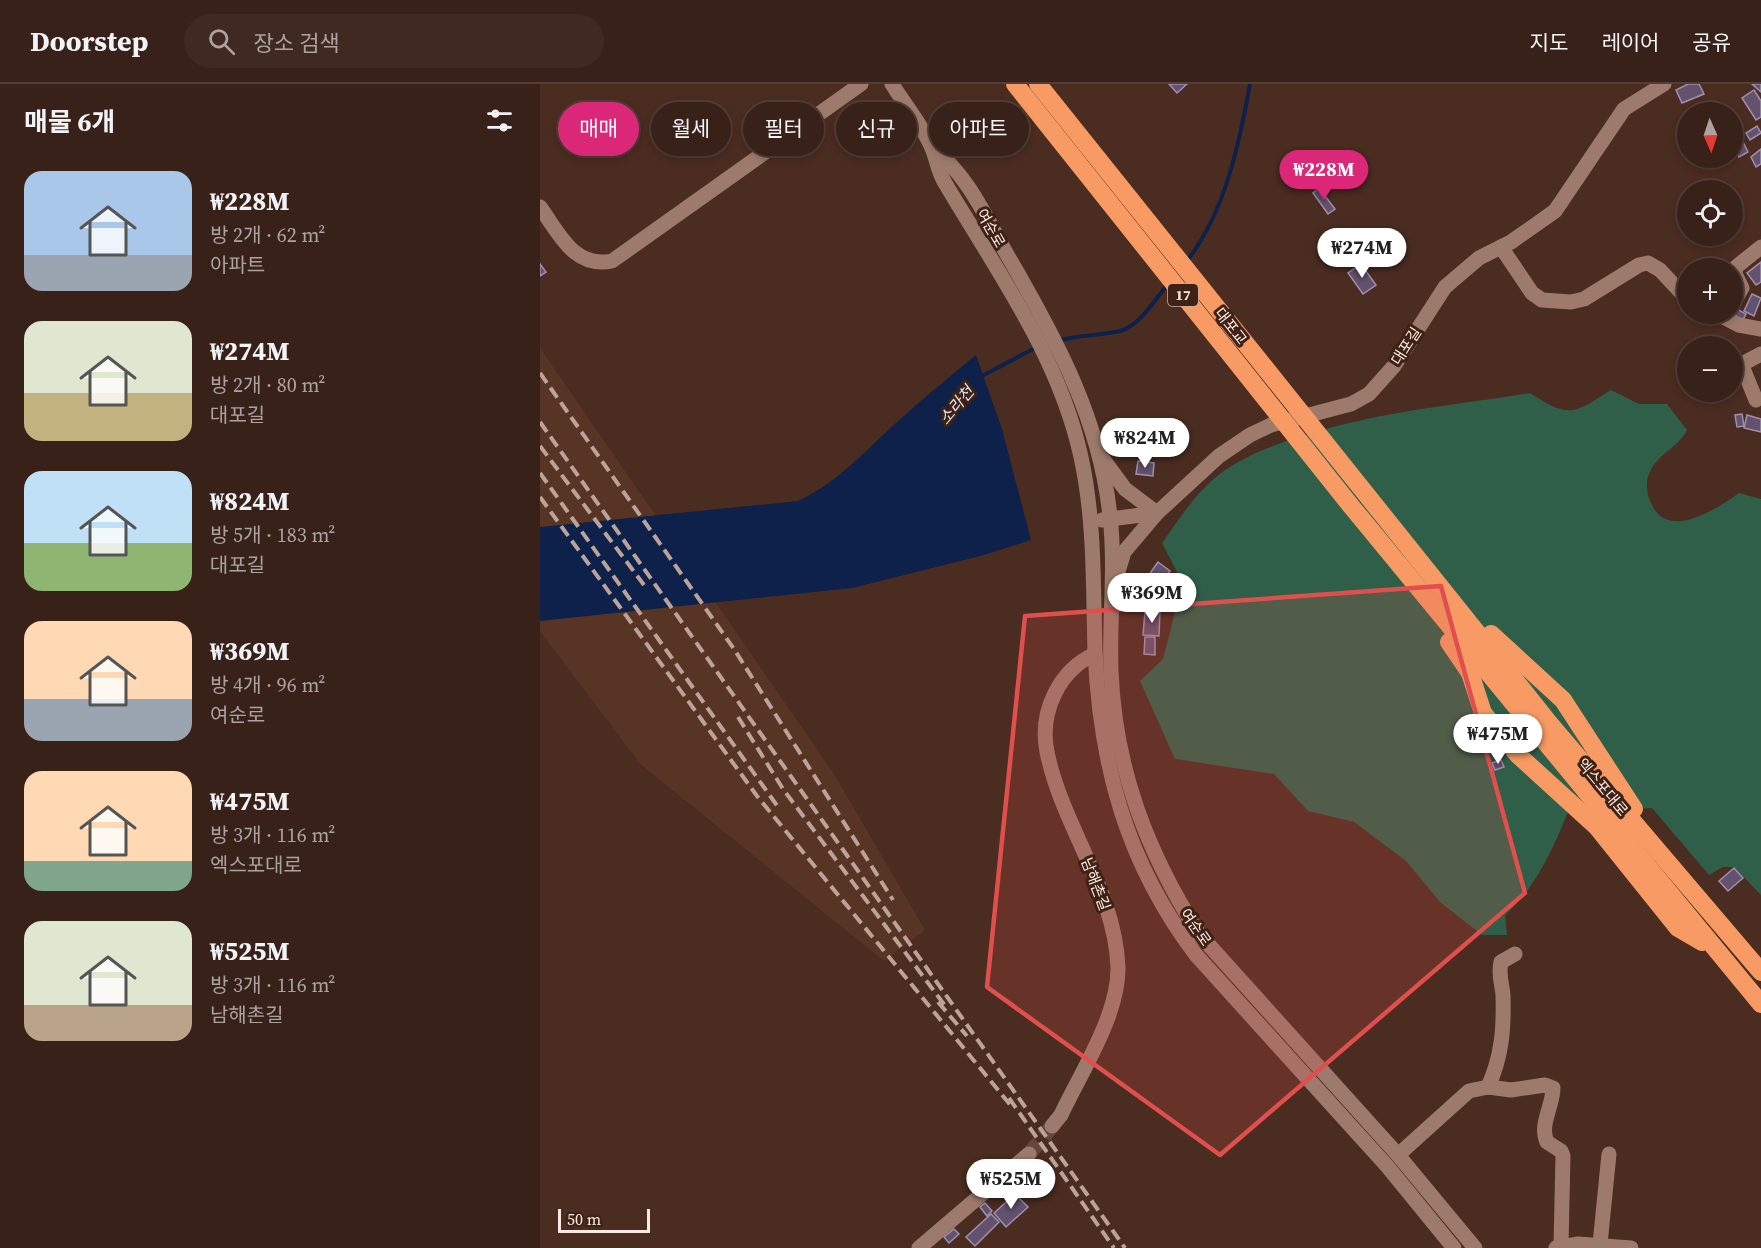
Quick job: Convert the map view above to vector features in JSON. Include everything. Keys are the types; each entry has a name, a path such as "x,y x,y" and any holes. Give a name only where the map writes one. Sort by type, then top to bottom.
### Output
{"highway":[{"name":"대포교","path":"1015,84 1351,506"},
{"name":"대포교","path":"1038,84 1366,494"},
{"name":"엑스포대로","path":"1366,494 1406,557 1537,735 1712,948 1761,1004"},
{"name":"엑스포대로","path":"1351,506 1406,557 1761,972"},
{"path":"1406,557 1470,673 1489,721 1518,756 1597,827 1678,928 1712,948"},
{"path":"1406,557 1563,700 1638,814 1677,863 1719,904 1761,955"}],"street":[{"path":"540,207 576,256 596,262 612,261 861,84"},
{"name":"여순로","path":"892,84 932,148 957,169 1057,361 1087,489 1091,521 1095,654 1103,746 1129,836 1177,931 1196,955 1387,1166 1454,1248"},
{"name":"대포길","path":"1110,602 1124,552 1157,513 1218,456 1250,435 1271,425 1351,404 1369,394 1394,366 1445,287 1479,258 1501,247 1555,211 1624,109 1664,84"},
{"path":"1501,247 1532,292 1542,300 1571,302 1584,299 1639,265 1648,263 1660,270 1677,292"},
{"path":"1743,261 1761,247"},
{"path":"1738,324 1761,329"},
{"path":"1756,400 1742,364 1761,354"},
{"path":"1057,361 1098,451 1125,489 1157,513"},
{"name":"여순로","path":"1098,451 1111,519 1111,672 1118,747 1129,788 1146,835 1172,892 1199,934 1398,1155 1475,1248"},
{"path":"1091,521 1157,513"},
{"name":"남해촌길","path":"1052,1126 1061,1115 1110,1011 1117,985 1116,948 1109,916 1063,802 1046,744 1050,707 1058,685 1078,662 1095,654"},
{"path":"1488,1087 1499,1063 1504,1031 1503,989 1498,973 1501,962 1515,954"},
{"path":"1398,1155 1469,1091 1488,1087 1511,1090 1545,1085 1553,1088 1551,1107 1544,1128 1547,1142 1561,1150 1563,1156 1558,1247 1600,1244 1631,1248"},
{"path":"919,1248 1029,1154"},
{"path":"1600,1244 1609,1154"}],"highlighted area":[{"path":"1441,586 1525,893 1220,1155 987,987 1025,616"}],"shaded area":[{"path":"540,348 834,774 925,930 884,961 640,764 540,631"}],"green space":[{"path":"1611,390 1639,404 1667,404 1687,430 1678,442 1657,461 1648,478 1649,498 1660,515 1670,520 1681,521 1694,518 1707,513 1739,493 1761,499 1761,895 1734,867 1723,867 1709,875 1652,808 1568,812 1534,880 1526,893 1505,915 1507,935 1482,935 1440,902 1406,861 1354,822 1308,811 1274,774 1175,759 1140,681 1163,659 1174,616 1178,574 1162,543 1189,506 1212,480 1242,460 1275,445 1336,426 1419,409 1530,393 1554,407 1571,410 1588,404"}],"water":[{"path":"976,355 1002,429 1031,540 984,555 852,588 540,621 540,527 798,501 828,484"}],"building":[{"path":"1169,84 1187,84 1177,93"},
{"path":"1688,84 1699,84 1704,94 1682,102 1676,90"},
{"path":"1752,84 1761,84 1761,92"},
{"path":"1754,90 1761,101 1761,117 1756,120 1742,98"},
{"path":"1757,126 1761,133 1750,140 1746,133"},
{"path":"1743,142 1748,152 1743,155"},
{"path":"1761,149 1761,164 1756,167 1751,157"},
{"path":"1319,188 1335,209 1328,214 1313,193"},
{"path":"1761,262 1761,282 1756,285 1747,273"},
{"path":"540,264 546,272 540,276"},
{"path":"1361,264 1376,285 1363,294 1348,273"},
{"path":"1752,294 1761,298 1754,316 1744,311"},
{"path":"1742,414 1744,426 1737,427 1735,415"},
{"path":"1747,415 1761,419 1761,432 1744,428"},
{"path":"1123,428 1131,448 1125,451 1116,431"},
{"path":"1138,461 1154,463 1153,476 1136,474"},
{"path":"1158,562 1170,571 1159,587 1146,579"},
{"path":"1141,594 1160,600 1157,609 1138,603"},
{"path":"1145,611 1160,612 1159,636 1143,635"},
{"path":"1145,637 1155,637 1155,655 1144,654"},
{"path":"1501,760 1504,767 1495,770 1492,763"},
{"path":"1734,868 1743,878 1728,891 1719,881"},
{"path":"1015,1194 1028,1207 1006,1227 994,1213"},
{"path":"985,1203 992,1211 987,1216 980,1207"},
{"path":"991,1214 999,1222 975,1246 966,1237"},
{"path":"954,1229 959,1234 949,1243 944,1237"}],"waterway":[{"name":"소라천","path":"1186,262 1211,222 1229,178 1250,84"},
{"name":"소라천","path":"1058,341 1112,333 1127,328 1141,318 1168,284"},
{"name":"소라천","path":"980,377 1037,347"}],"tunnel":[{"path":"1029,1154 1052,1126"}],"railway":[{"path":"540,373 734,649 893,900"},
{"path":"540,422 1125,1248"},
{"path":"540,446 644,585"},
{"path":"540,473 778,807"},
{"path":"540,497 757,796 1012,1107"},
{"path":"738,717 783,789 946,1007"},
{"path":"938,1002 967,1036"},
{"path":"1009,1098 1114,1248"}]}
